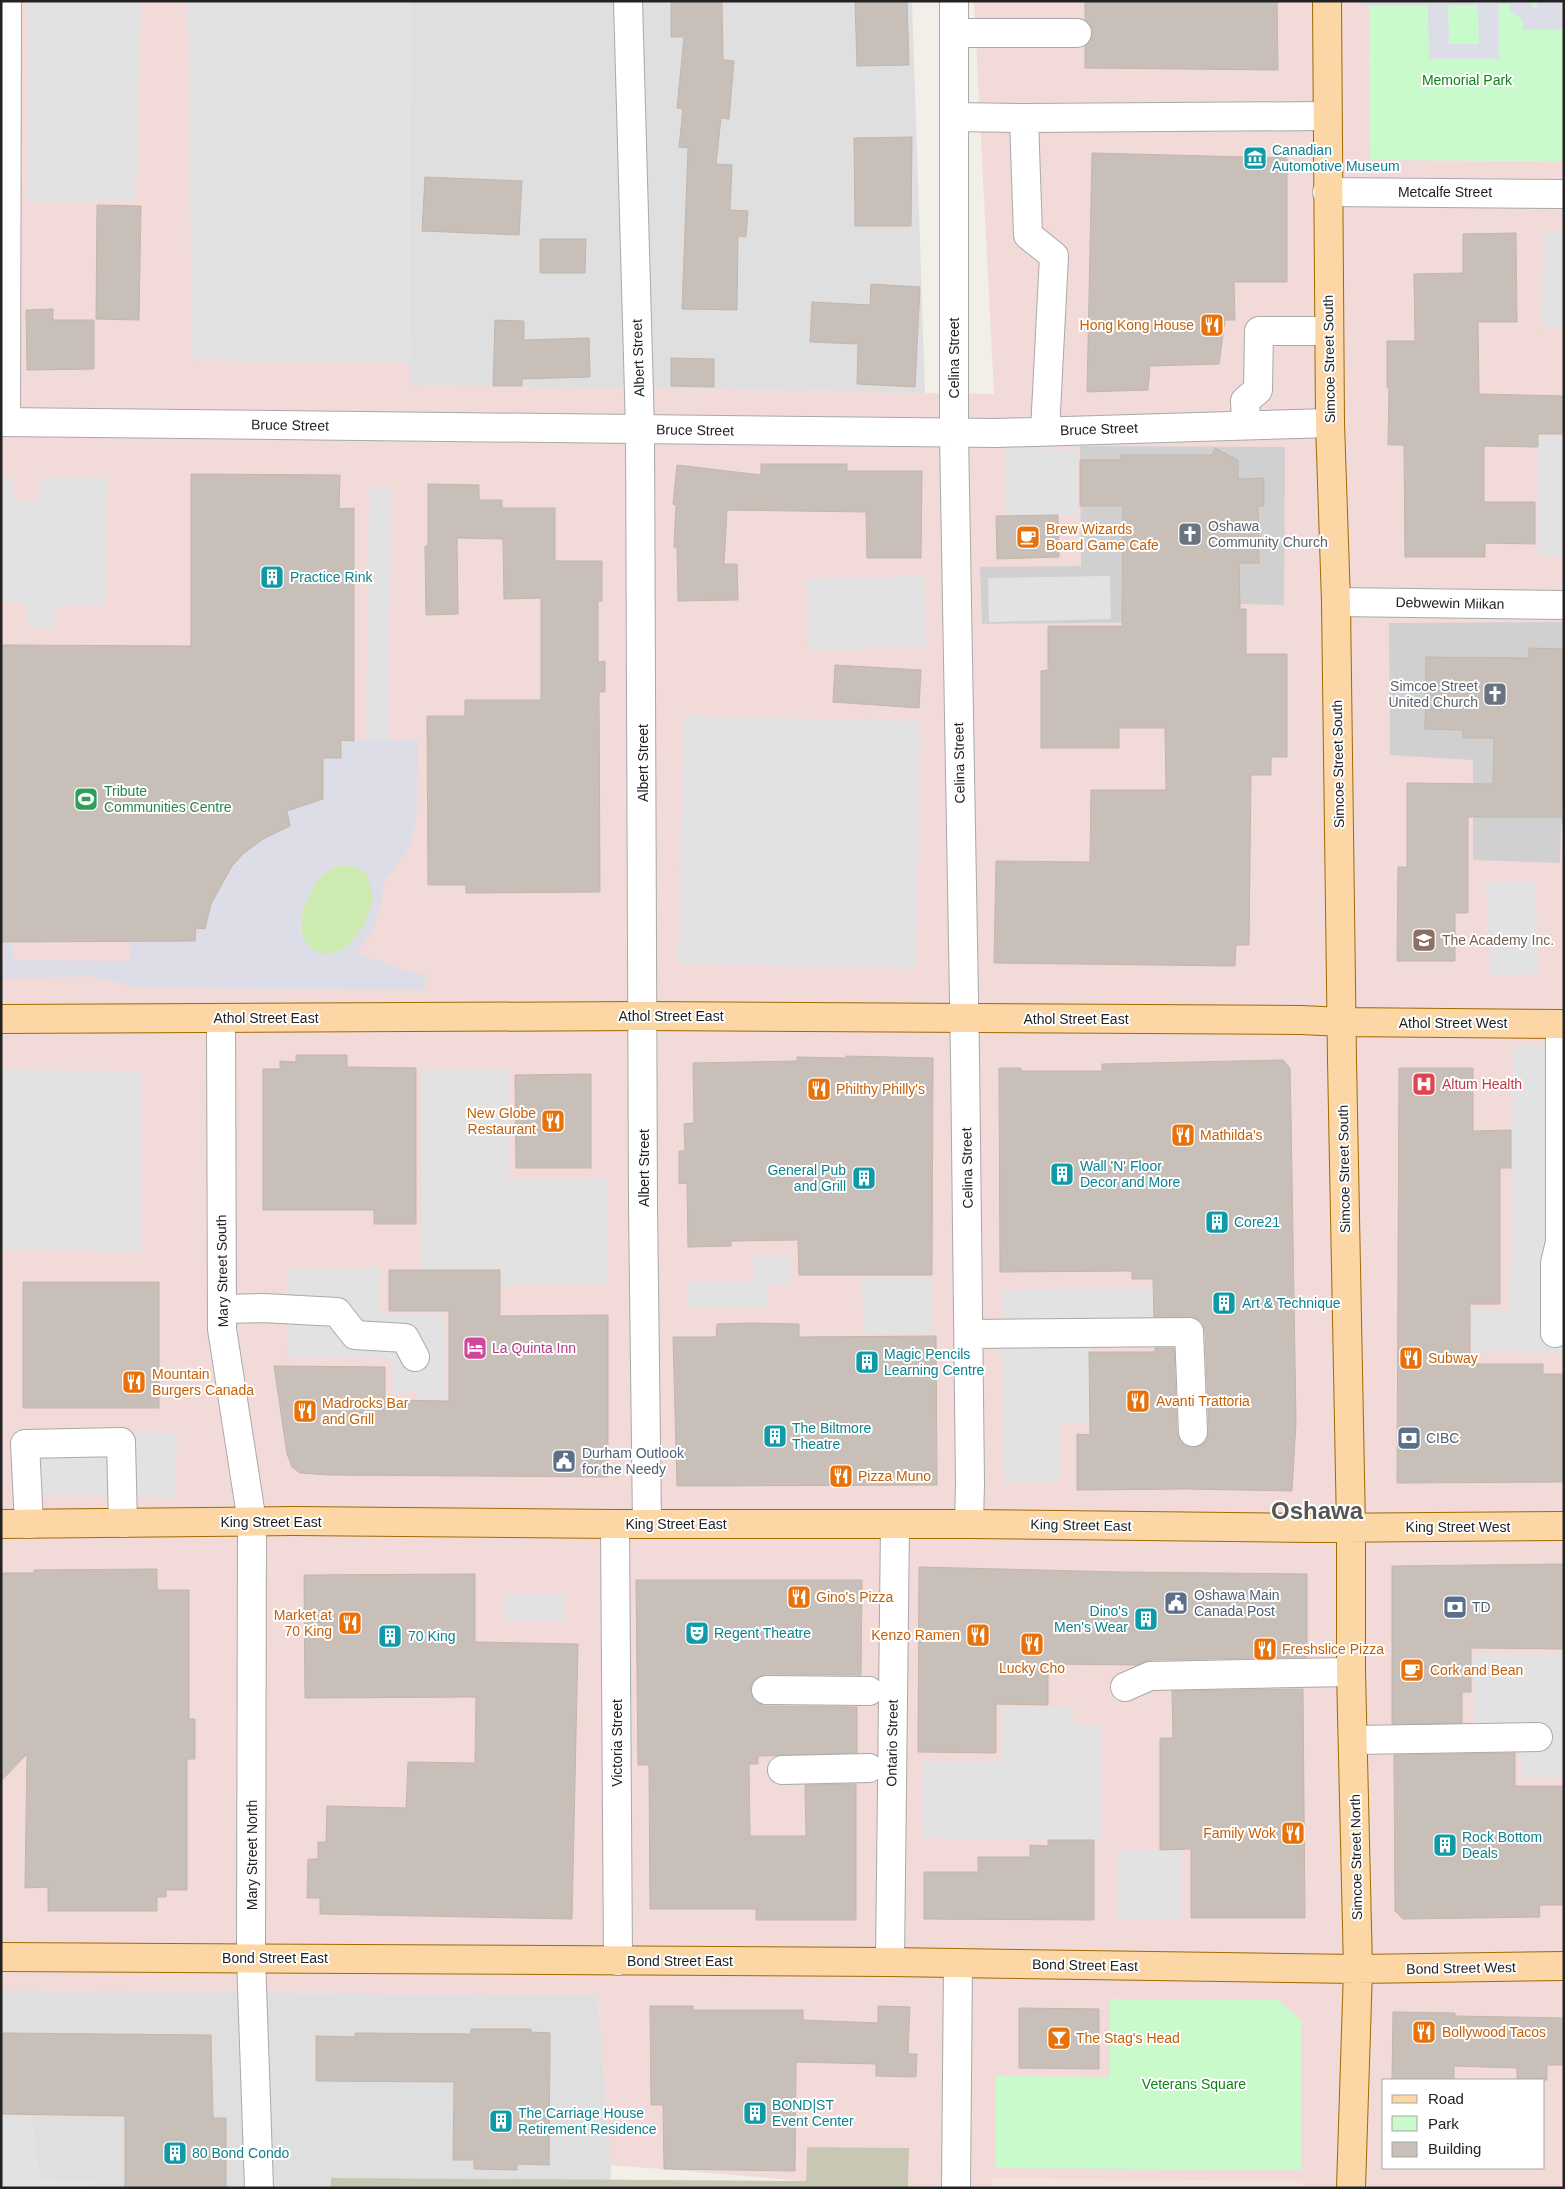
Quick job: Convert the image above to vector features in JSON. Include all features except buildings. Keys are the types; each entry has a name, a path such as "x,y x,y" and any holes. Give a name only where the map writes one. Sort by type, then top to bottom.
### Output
{"main road":[{"name":"Simcoe Street South","path":"1327,1 1330,422 1336,602 1352,1527"},
{"name":"Athol Street East","path":"1,1019 643,1016 1301,1020 1342,1022"},
{"name":"Athol Street West","path":"1342,1022 1562,1024"},
{"name":"King Street East","path":"1,1524 252,1522 1352,1527"},
{"name":"King Street West","path":"1352,1527 1564,1526"},
{"name":"Simcoe Street North","path":"1351,2188 1358,1969 1351,1672 1352,1527"},
{"name":"Bond Street East","path":"1,1957 890,1962 1358,1969"},
{"name":"Bond Street West","path":"1358,1969 1564,1966"}],"street":[{"path":"4,422 7,1"},
{"name":"Albert Street","path":"628,1 640,429 647,1524"},
{"name":"Celina Street","path":"954,1 954,433 964,1018 969,1524"},
{"path":"954,33 1077,33"},
{"path":"954,117 1327,116"},
{"path":"1024,118 1028,234 1054,256 1046,431"},
{"name":"Metcalfe Street","path":"1327,192 1564,194"},
{"path":"1246,424 1245,401 1258,390 1259,330 1329,331"},
{"name":"Bruce Street","path":"4,422 954,433 1330,422"},
{"name":"Debwewin Miikan","path":"1336,602 1564,605"},
{"name":"Mary Street South","path":"221,1018 222,1329 252,1522"},
{"path":"1556,1334 1555,1263 1561,1254 1562,1024"},
{"path":"222,1309 262,1308 337,1312 354,1335 405,1338 415,1357"},
{"path":"968,1334 1189,1332 1193,1432"},
{"path":"29,1524 24,1444 121,1442 123,1523"},
{"name":"Mary Street North","path":"252,1522 251,1957 259,2188"},
{"name":"Victoria Street","path":"615,1524 618,1961"},
{"name":"Ontario Street","path":"890,1962 895,1524"},
{"path":"1125,1687 1150,1676 1351,1672"},
{"path":"766,1690 869,1691"},
{"path":"1354,1740 1538,1737"},
{"path":"782,1770 869,1768"},
{"path":"956,2188 958,1963"}],"shaded area":[{"path":"1,1 410,1 409,385 994,394 974,1 1369,1 1370,160 1564,161 1564,2188 908,2188 909,2148 807,2147 806,2181 611,2165 598,1995 1,1990"},
{"path":"28,1 141,1 136,202 28,202"},
{"path":"188,1 411,1 409,363 192,360"},
{"path":"410,1 912,1 925,393 409,385"},
{"path":"1360,1 1526,1 1532,3 1532,8 1537,8 1537,1 1564,1 1564,29 1523,30 1521,19 1510,11 1510,4 1499,4 1499,59 1429,59 1428,5 1360,6","holes":["1448,5 1478,5 1479,44 1449,44"]},
{"path":"1543,231 1564,231 1564,329 1542,328"},
{"path":"1538,436 1564,436 1564,556 1537,555"},
{"path":"1080,446 1285,447 1284,605 1174,602 1173,622 982,624 980,567 1081,566"},
{"path":"1005,448 1078,449 1078,516 1005,515"},
{"path":"1,477 13,477 13,501 40,501 40,477 107,478 106,605 55,605 54,628 27,628 27,603 1,602"},
{"path":"369,487 391,487 389,740 366,740"},
{"path":"924,576 926,647 808,650 806,579"},
{"path":"1110,576 1111,619 989,622 988,578"},
{"path":"1564,622 1564,823 1561,824 1560,863 1473,860 1473,760 1390,755 1389,623"},
{"path":"683,716 921,721 916,969 678,964"},
{"path":"341,740 418,740 417,809 414,831 408,849 391,874 383,882 382,900 373,931 357,953 403,970 425,975 426,990 140,988 91,976 1,979 1,964 5,961 5,954 1,942 12,942 14,960 130,961 131,941 195,941 196,928 205,929 211,904 232,866 243,854 263,839 290,826 287,811 323,799 323,758 341,758","holes":["348,865 358,868 367,875 373,897 363,926 348,946 332,954 322,954 313,950 305,941 301,932 302,911 314,885 326,872 335,866"]},
{"path":"1535,881 1539,974 1490,976 1486,883"},
{"path":"1513,1045 1564,1046 1564,1353 1471,1352 1472,1309 1510,1309"},
{"path":"421,1069 510,1069 510,1179 607,1178 607,1284 499,1285 499,1270 422,1270"},
{"path":"1,1070 142,1071 141,1251 1,1250"},
{"path":"754,1256 792,1256 792,1286 767,1286 767,1307 688,1307 687,1281 754,1281"},
{"path":"379,1268 380,1314 444,1313 446,1419 417,1419 417,1392 393,1393 392,1357 288,1358 287,1269"},
{"path":"862,1277 932,1277 933,1333 863,1333"},
{"path":"1153,1288 1154,1340 1092,1341 1093,1424 1060,1424 1060,1482 1003,1483 1002,1289"},
{"path":"32,1431 177,1433 175,1497 31,1495"},
{"path":"505,1593 564,1594 564,1622 504,1622"},
{"path":"1474,1653 1564,1653 1564,1777 1522,1777 1521,1729 1475,1729"},
{"path":"1002,1707 1073,1708 1073,1724 1102,1725 1101,1841 921,1838 921,1761 1002,1761"},
{"path":"1117,1849 1182,1850 1182,1920 1117,1919"},
{"path":"1,1990 598,1995 611,2165 610,2188 1,2188"},
{"path":"1,2114 32,2115 40,2178 94,2180 94,2188 1,2188"},
{"path":"807,2147 909,2148 908,2188 331,2188 331,2178 806,2181"},
{"path":"992,2178 1303,2181 1303,2188 993,2188"}],"green space":[{"name":"Memorial Park","path":"1369,1 1564,1 1564,161 1370,160"},
{"path":"348,865 358,868 367,875 373,894 372,905 366,922 355,939 341,950 321,954 312,950 306,943 303,934 303,912 306,902 313,887 325,873"},
{"name":"Veterans Square","path":"1110,1999 1278,2000 1301,2020 1301,2170 996,2168 996,2076 1110,2077"}],"place":[{"name":"Canadian Automotive Museum","path":"1255,158"},
{"name":"Hong Kong House","path":"1212,325"},
{"name":"Oshawa Community Church","path":"1190,534"},
{"name":"Brew Wizards Board Game Cafe","path":"1028,537"},
{"name":"Practice Rink","path":"272,577"},
{"name":"Simcoe Street United Church","path":"1495,694"},
{"name":"Tribute Communities Centre","path":"86,799"},
{"name":"The Academy Inc.","path":"1424,940"},
{"name":"Altum Health","path":"1424,1084"},
{"name":"Philthy Philly's","path":"819,1089"},
{"name":"New Globe Restaurant","path":"553,1121"},
{"name":"Mathilda's","path":"1183,1135"},
{"name":"Wall 'N' Floor Decor and More","path":"1062,1174"},
{"name":"General Pub and Grill","path":"864,1178"},
{"name":"Core21","path":"1217,1222"},
{"name":"Art & Technique","path":"1224,1303"},
{"name":"La Quinta Inn","path":"475,1348"},
{"name":"Subway","path":"1411,1358"},
{"name":"Magic Pencils Learning Centre","path":"867,1362"},
{"name":"Mountain Burgers Canada","path":"134,1382"},
{"name":"Avanti Trattoria","path":"1138,1401"},
{"name":"Madrocks Bar and Grill","path":"305,1411"},
{"name":"The Biltmore Theatre","path":"775,1436"},
{"name":"CIBC","path":"1409,1438"},
{"name":"Durham Outlook for the Needy","path":"564,1461"},
{"name":"Pizza Muno","path":"841,1476"},
{"name":"Gino's Pizza","path":"799,1597"},
{"name":"Oshawa Main Canada Post","path":"1176,1603"},
{"name":"TD","path":"1455,1607"},
{"name":"Dino's Men's Wear","path":"1146,1619"},
{"name":"Market at 70 King","path":"350,1623"},
{"name":"Regent Theatre","path":"697,1633"},
{"name":"Kenzo Ramen","path":"978,1635"},
{"name":"70 King","path":"390,1636"},
{"name":"Lucky Cho","path":"1032,1644"},
{"name":"Freshslice Pizza","path":"1265,1649"},
{"name":"Cork and Bean","path":"1412,1670"},
{"name":"Family Wok","path":"1293,1833"},
{"name":"Rock Bottom Deals","path":"1445,1845"},
{"name":"Bollywood Tacos","path":"1424,2032"},
{"name":"The Stag's Head","path":"1059,2038"},
{"name":"BOND|ST Event Center","path":"755,2113"},
{"name":"The Carriage House Retirement Residence","path":"501,2121"},
{"name":"80 Bond Condo","path":"175,2153"}],"district":[{"name":"Oshawa","path":"1317,1511"}]}
